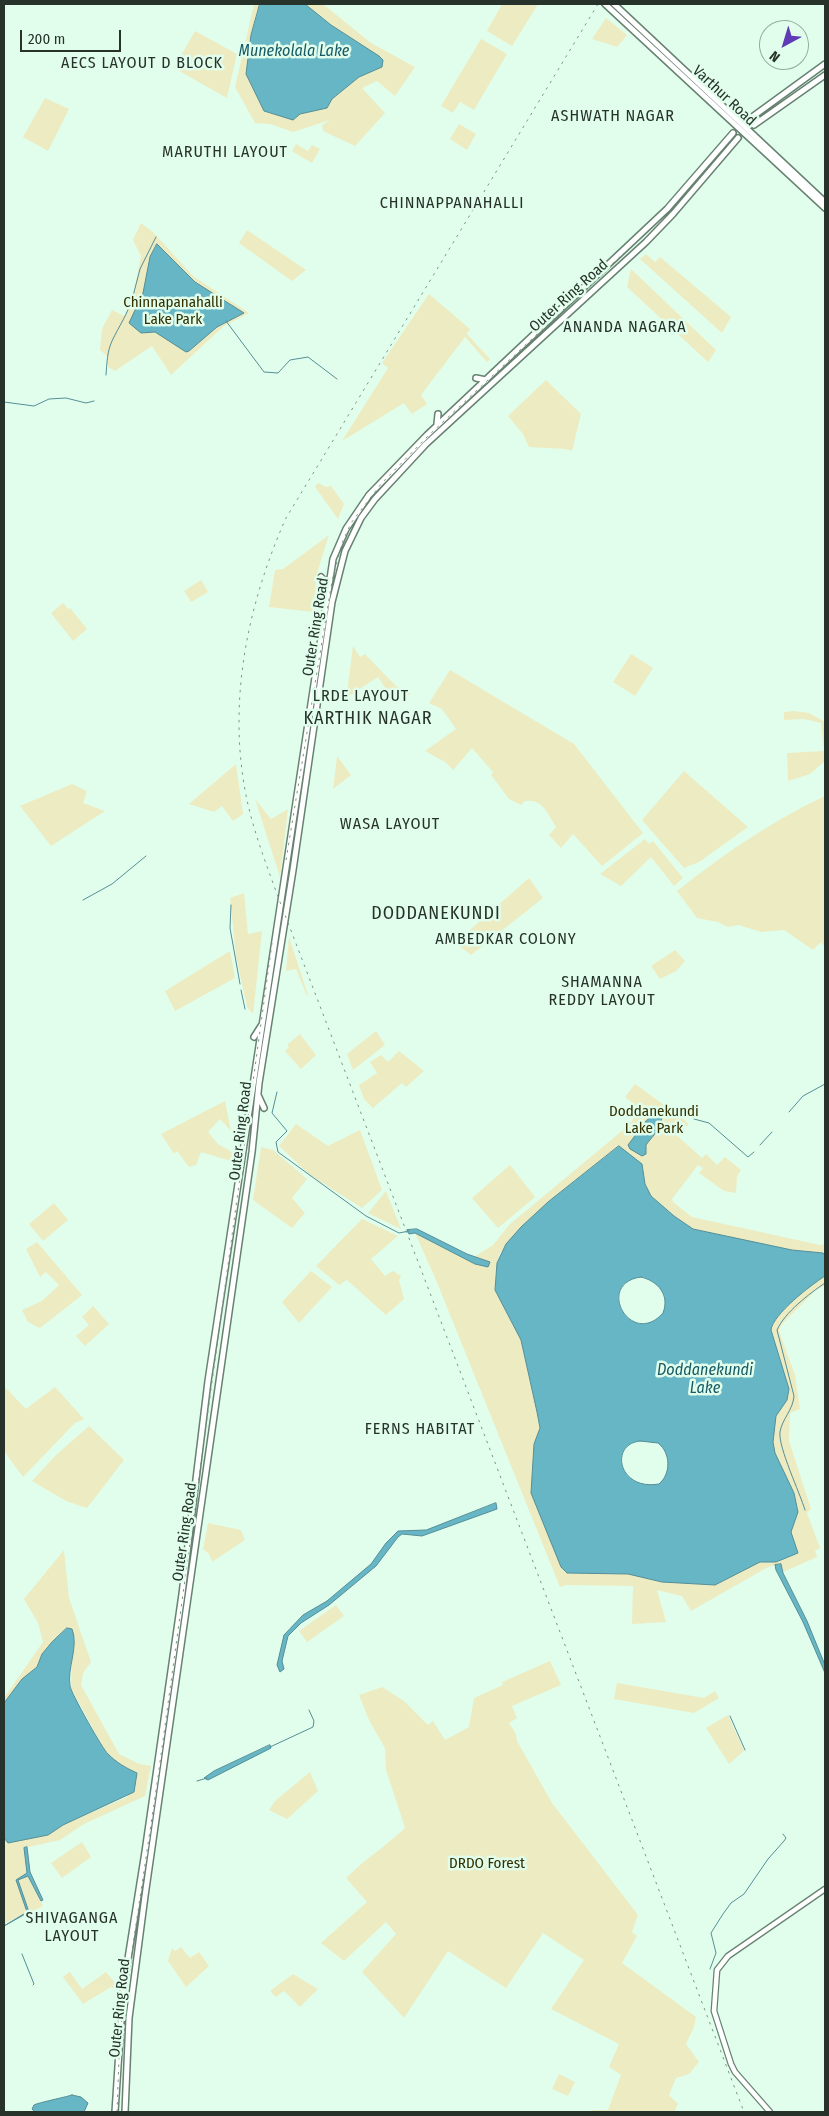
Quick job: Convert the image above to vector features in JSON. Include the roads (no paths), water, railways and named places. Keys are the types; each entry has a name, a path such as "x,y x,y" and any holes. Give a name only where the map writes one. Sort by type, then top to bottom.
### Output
{"main road":[{"name":"Varthur Road","path":"605,4 617,10 654,40 825,202"},
{"name":"Varthur Road","path":"614,4 617,10 825,208"},
{"path":"654,40 657,35"},
{"path":"748,120 825,64"},
{"path":"754,124 825,75"},
{"name":"Outer Ring Road","path":"114,2112 119,2022 176,1638 208,1381 281,912 312,667 335,553 345,530 369,495 437,425 667,209 733,133"},
{"name":"Outer Ring Road","path":"124,2112 129,2018 146,1888 187,1622 258,1095 323,680 332,602 344,556 353,534 374,499 426,444 622,268 673,214 738,138"},
{"path":"476,378 486,380"},
{"path":"437,425 438,414"},
{"path":"345,530 348,536 353,534"},
{"path":"335,553 341,550 344,556"},
{"path":"321,577 328,584"},
{"path":"254,1037 263,1023 256,1021"},
{"path":"258,1095 264,1108"},
{"path":"172,1632 176,1638"},
{"path":"156,1743 160,1749"},
{"path":"163,1781 170,1780"},
{"path":"770,2112 738,2076 731,2064 714,2011 717,1970 728,1956 825,1889"}],"water":[{"name":"Munekolala Lake","path":"260,4 305,4 331,25 379,56 383,60 382,67 359,77 332,99 327,108 300,114 293,120 264,111 246,74 251,35"},
{"path":"157,244 195,282 244,313 217,327 186,352 155,332 141,333 129,323 143,293 150,257"},
{"path":"658,1112 662,1113 661,1123 646,1145 646,1154 642,1156 630,1149 628,1145 646,1121"},
{"name":"Doddanekundi Lake","path":"619,1146 642,1164 645,1184 651,1196 674,1216 693,1229 792,1250 823,1253 825,1256 825,1276 785,1308 773,1323 771,1330 789,1389 787,1400 776,1416 773,1442 775,1453 794,1493 798,1512 791,1532 798,1553 776,1562 760,1562 715,1585 662,1582 628,1574 567,1573 561,1567 531,1493 534,1444 540,1428 521,1340 495,1290 497,1263 506,1244 548,1202","holes":["641,1277 657,1285 664,1295 665,1306 663,1313 651,1322 639,1323 630,1319 622,1311 619,1301 620,1290 627,1282","640,1441 658,1443 665,1452 668,1464 666,1475 659,1484 645,1484 634,1481 622,1466 624,1450 630,1444"]},
{"path":"417,1229 467,1254 490,1262 488,1267 475,1264 415,1233 409,1234 407,1230"},
{"path":"496,1503 497,1509 422,1536 402,1534 398,1537 376,1566 329,1605 301,1623 288,1636 282,1661 284,1669 280,1672 277,1665 284,1635 303,1615 327,1601 371,1564 386,1543 398,1531 426,1530"},
{"path":"781,1564 783,1573 807,1621 825,1665 825,1673 803,1622 776,1570 775,1565"},
{"path":"67,1628 72,1629 74,1636 74,1650 70,1672 72,1691 105,1750 118,1763 137,1773 134,1792 63,1825 48,1835 8,1843 4,1838 4,1703 22,1679 37,1667 42,1654 52,1642"},
{"path":"270,1745 271,1748 208,1780 204,1778 214,1771"},
{"path":"27,1847 30,1872 43,1900 41,1901 28,1876 18,1880 29,1912 4,1926 27,1912 16,1880 27,1873 24,1848"},
{"path":"72,2095 81,2097 88,2103 84,2112 35,2112 32,2109 36,2104"}],"waterway":[{"path":"133,296 140,269 156,237"},
{"path":"106,375 110,345 126,315 132,298"},
{"path":"226,321 264,372 278,373 290,360 308,357 337,379"},
{"path":"4,402 34,406 49,399 66,398 86,403 94,401"},
{"path":"83,900 112,884 146,856"},
{"path":"231,905 230,928 240,984"},
{"path":"241,990 245,1009"},
{"path":"789,1112 803,1096 825,1084"},
{"path":"277,1092 272,1113 287,1131 276,1142 278,1152 366,1216 399,1233 409,1231"},
{"path":"694,1119 709,1123 748,1157 754,1152"},
{"path":"760,1145 772,1132"},
{"path":"805,1510 780,1439 781,1427 792,1406 794,1396 777,1330 791,1310 825,1283"},
{"path":"270,1747 313,1727 314,1721 309,1710"},
{"path":"730,1716 745,1750"},
{"path":"197,1781 207,1778"},
{"path":"710,1969 716,1953 711,1933 731,1903 744,1894 768,1859 784,1841 786,1838 783,1834"},
{"path":"22,1954 33,1985"}],"tunnel":[{"path":"738,138 754,125"}],"railway":[{"path":"598,4 286,518 262,582 245,648 239,716 240,750 250,812 277,894 744,2112"},
{"path":"286,860 332,581 342,543 351,523 381,484 429,435 624,253"},
{"path":"117,2112 120,2032 158,1777 272,943"}],"district":[{"name":"AECS LAYOUT D BLOCK","path":"142,64"},
{"name":"ASHWATH NAGAR","path":"613,117"},
{"name":"MARUTHI LAYOUT","path":"225,153"},
{"name":"CHINNAPPANAHALLI","path":"452,204"},
{"name":"ANANDA NAGARA","path":"625,328"},
{"name":"LRDE LAYOUT","path":"361,697"},
{"name":"KARTHIK NAGAR","path":"368,719"},
{"name":"WASA LAYOUT","path":"390,825"},
{"name":"DODDANEKUNDI","path":"436,914"},
{"name":"AMBEDKAR COLONY","path":"506,940"},
{"name":"SHAMANNA REDDY LAYOUT","path":"602,992"},
{"name":"FERNS HABITAT","path":"420,1430"},
{"name":"SHIVAGANGA LAYOUT","path":"72,1928"}],"park label":[{"name":"Chinnapanahalli Lake Park","path":"173,312"},
{"name":"Doddanekundi Lake Park","path":"654,1120"},
{"name":"DRDO Forest","path":"487,1864"}]}
